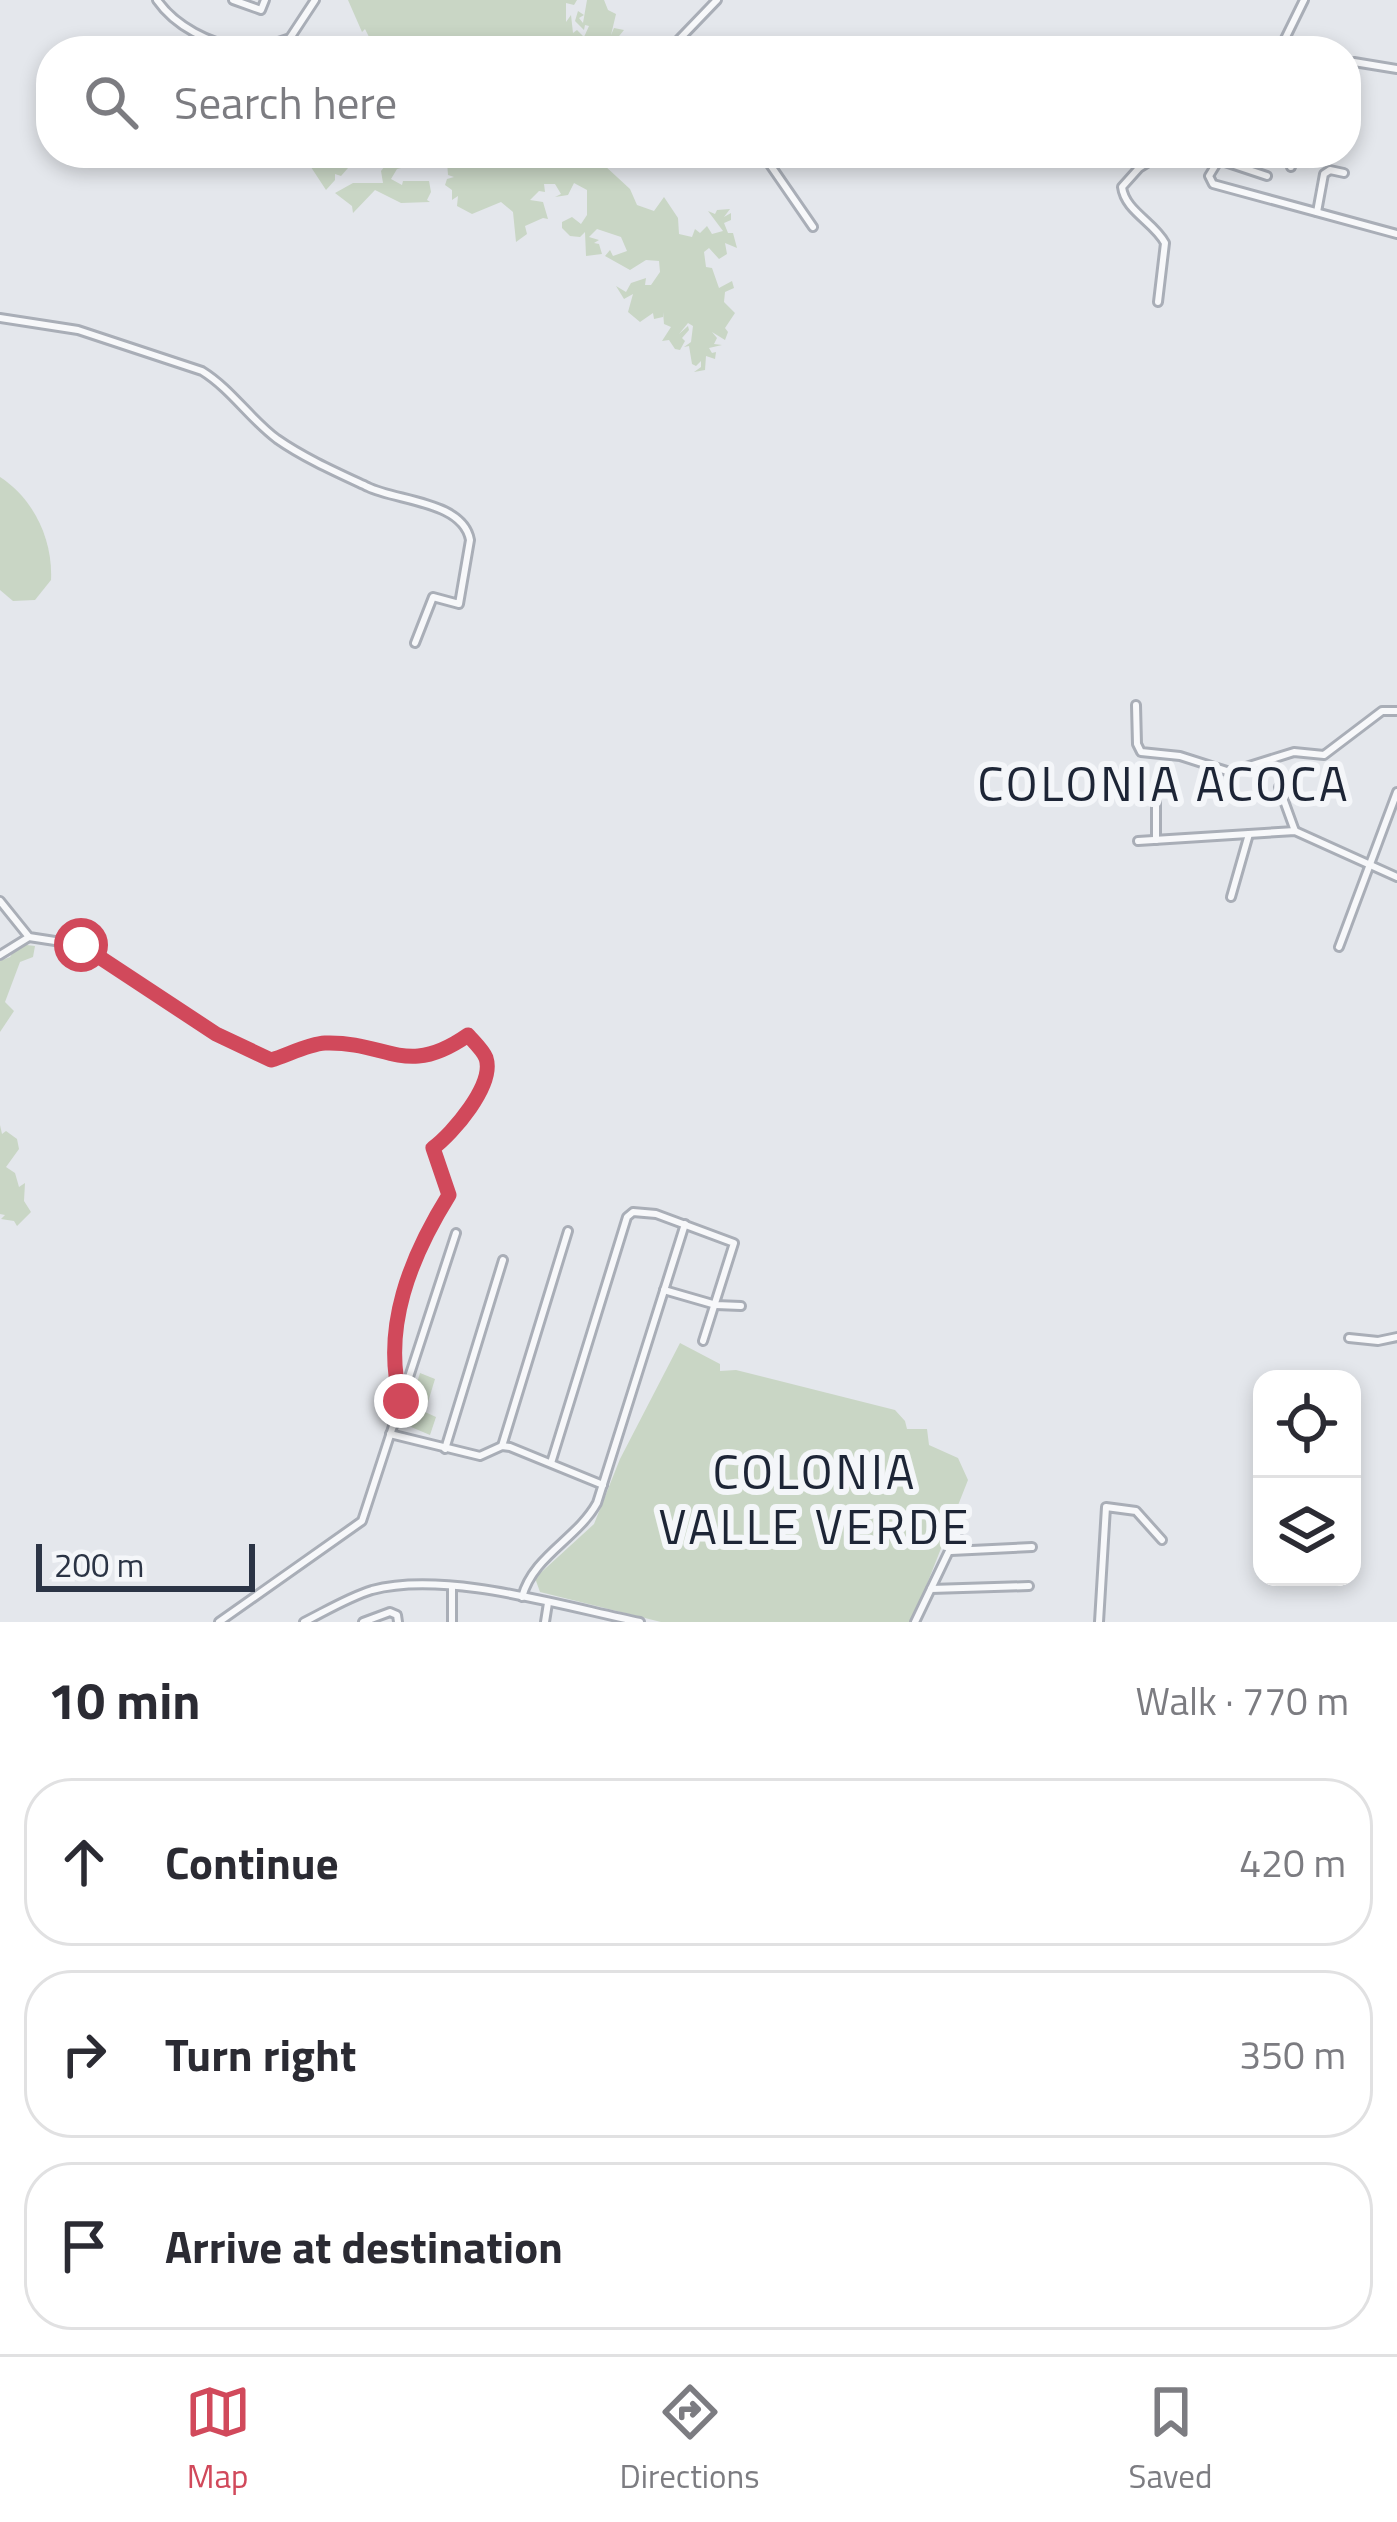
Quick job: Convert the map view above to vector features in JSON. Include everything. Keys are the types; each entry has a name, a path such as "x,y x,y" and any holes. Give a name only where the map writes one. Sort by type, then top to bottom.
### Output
{"street":[{"path":"157,0 168,16 207,36"},
{"path":"233,0 261,10 265,0"},
{"path":"291,36 315,0"},
{"path":"682,36 717,0"},
{"path":"1286,36 1304,0"},
{"path":"1361,63 1397,70"},
{"path":"772,168 813,227"},
{"path":"1139,168 1122,187 1125,200 1165,243 1158,302"},
{"path":"1214,168 1209,176 1213,184 1397,234"},
{"path":"1249,168 1267,176"},
{"path":"1317,212 1324,174 1330,170 1344,173"},
{"path":"0,318 78,330 202,371 276,438 373,490 458,519 470,540 459,604 433,598 415,643"},
{"path":"1136,705 1141,752 1180,756 1230,772 1294,752 1324,755 1382,711 1397,711"},
{"path":"1280,787 1295,831"},
{"path":"1339,946 1397,792"},
{"path":"1156,797 1156,839"},
{"path":"1138,841 1295,831 1397,877"},
{"path":"1232,896 1250,834"},
{"path":"0,901 29,937"},
{"path":"0,955 29,937 81,945 216,1034 271,1060 319,1043 356,1045 414,1060 468,1035 487,1063 466,1115 433,1148 449,1195 436,1213 394,1323 401,1401"},
{"path":"551,1463 627,1216 641,1211 732,1241 735,1249 703,1341"},
{"path":"522,1597 536,1567 585,1524 603,1485 685,1224"},
{"path":"502,1446 568,1232"},
{"path":"219,1622 362,1521 456,1233"},
{"path":"445,1449 502,1260"},
{"path":"664,1290 716,1305 741,1306"},
{"path":"1349,1338 1378,1341 1397,1337"},
{"path":"390,1434 479,1456 502,1446 603,1485"},
{"path":"1099,1622 1106,1508 1136,1511 1162,1540"},
{"path":"915,1622 961,1528"},
{"path":"950,1551 1032,1547"},
{"path":"931,1589 1029,1586"},
{"path":"304,1622 370,1591 393,1587 522,1597 640,1622"},
{"path":"452,1588 452,1622"},
{"path":"545,1622 548,1603"},
{"path":"363,1622 390,1612 398,1622"}],"green space":[{"path":"348,0 577,0 574,5 566,3 566,22 571,15 573,33 577,30 583,36 368,36 365,29 362,32"},
{"path":"587,0 604,0 616,14 611,35 614,28 624,30 619,36 584,36 589,26 584,30 575,21 578,11 584,15 579,18 583,23"},
{"path":"312,168 348,168 341,176 335,174 326,190"},
{"path":"401,168 391,179 402,185 403,181 429,181 430,202 401,203 375,190 353,213 352,206 335,193 353,183 383,183 381,171"},
{"path":"447,168 607,168 630,189 637,205 654,211 664,197 678,218 679,234 692,237 695,229 700,233 707,226 712,234 723,231 708,211 715,214 730,209 724,217 731,213 731,220 724,223 737,248 725,243 727,254 719,259 709,248 704,252 706,267 712,268 719,288 732,281 734,288 725,292 724,302 735,313 725,328 725,340 712,332 717,338 714,344 722,345 709,348 716,352 715,359 706,356 705,370 694,372 701,361 692,364 689,346 684,347 691,342 693,326 688,323 679,334 688,326 680,350 675,349 669,340 662,341 671,327 664,324 663,312 663,317 654,319 653,313 640,322 628,312 633,294 624,299 616,286 626,292 631,283 646,278 645,285 651,285 660,272 659,261 646,260 630,270 605,256 610,250 613,256 627,251 621,237 597,229 589,237 599,240 594,243 602,254 586,256 585,232 570,236 562,228 562,222 572,217 581,224 587,215 587,190 574,183 568,195 555,197 561,194 555,184 544,184 545,192 539,191 530,200 543,202 548,219 525,226 527,234 516,242 513,212 501,202 472,214 457,206 458,196 452,200 452,190 445,185 454,177 448,175"},
{"path":"0,477 32,509 49,550 51,580 35,600 13,601 0,590"},
{"path":"19,944 35,946 33,957 20,962 5,1002 14,1011 0,1032 0,961 10,957"},
{"path":"0,1125 2,1134 6,1131 17,1139 19,1149 6,1167 15,1173 19,1187 25,1183 24,1201 31,1212 17,1226 0,1214"},
{"path":"680,1343 720,1364 720,1371 736,1370 895,1410 907,1429 927,1429 929,1445 958,1458 968,1480 912,1622 661,1622 540,1592 535,1578 594,1524 620,1459"},
{"path":"420,1373 435,1379 425,1412 436,1417 430,1435 404,1424"}],"district":[{"name":"COLONIA ACOCA","path":"1164,783"},
{"name":"COLONIA VALLE VERDE","path":"815,1498"}],"route":[{"path":"81,945 216,1034 271,1060 319,1043 356,1045 414,1060 468,1035 485,1056 486,1071 466,1115 433,1148 449,1195 436,1213 396,1314 392,1335 401,1401"}]}
